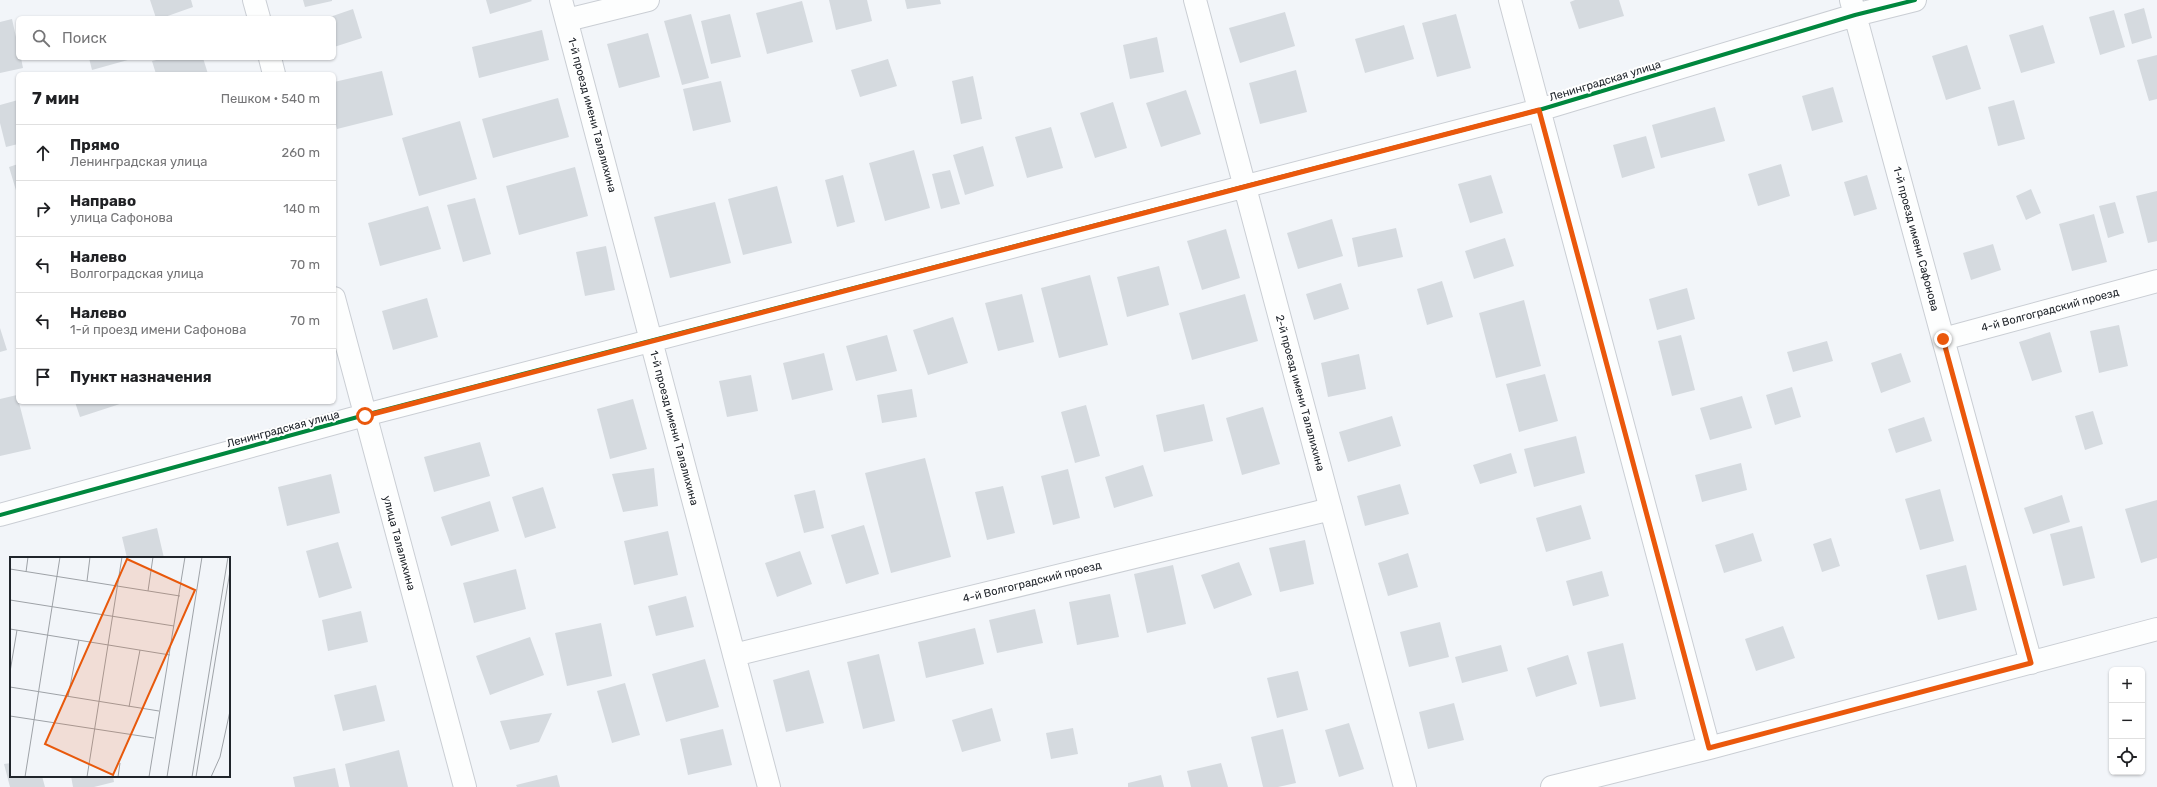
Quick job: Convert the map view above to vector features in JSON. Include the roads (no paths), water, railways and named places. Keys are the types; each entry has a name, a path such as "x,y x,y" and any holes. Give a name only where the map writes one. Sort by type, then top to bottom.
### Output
{"street":[{"path":"254,0 258,16"},
{"path":"564,10 648,0"},
{"name":"2-й проезд имени Талалихина","path":"1195,0 1405,787"},
{"path":"1510,0 1709,748"},
{"name":"Ленинградская улица","path":"0,515 365,416 1539,110 1853,8 1915,0"},
{"name":"1-й проезд имени Сафонова","path":"1853,8 2031,663"},
{"name":"1-й проезд имени Талалихина","path":"564,10 769,787"},
{"path":"270,60 274,72"},
{"name":"4-й Волгоградский проезд","path":"1943,339 2157,281"},
{"name":"улица Талалихина","path":"336,306 465,787"},
{"name":"4-й Волгоградский проезд","path":"734,655 1331,510"},
{"path":"1552,787 1709,748 2157,629"}]}
